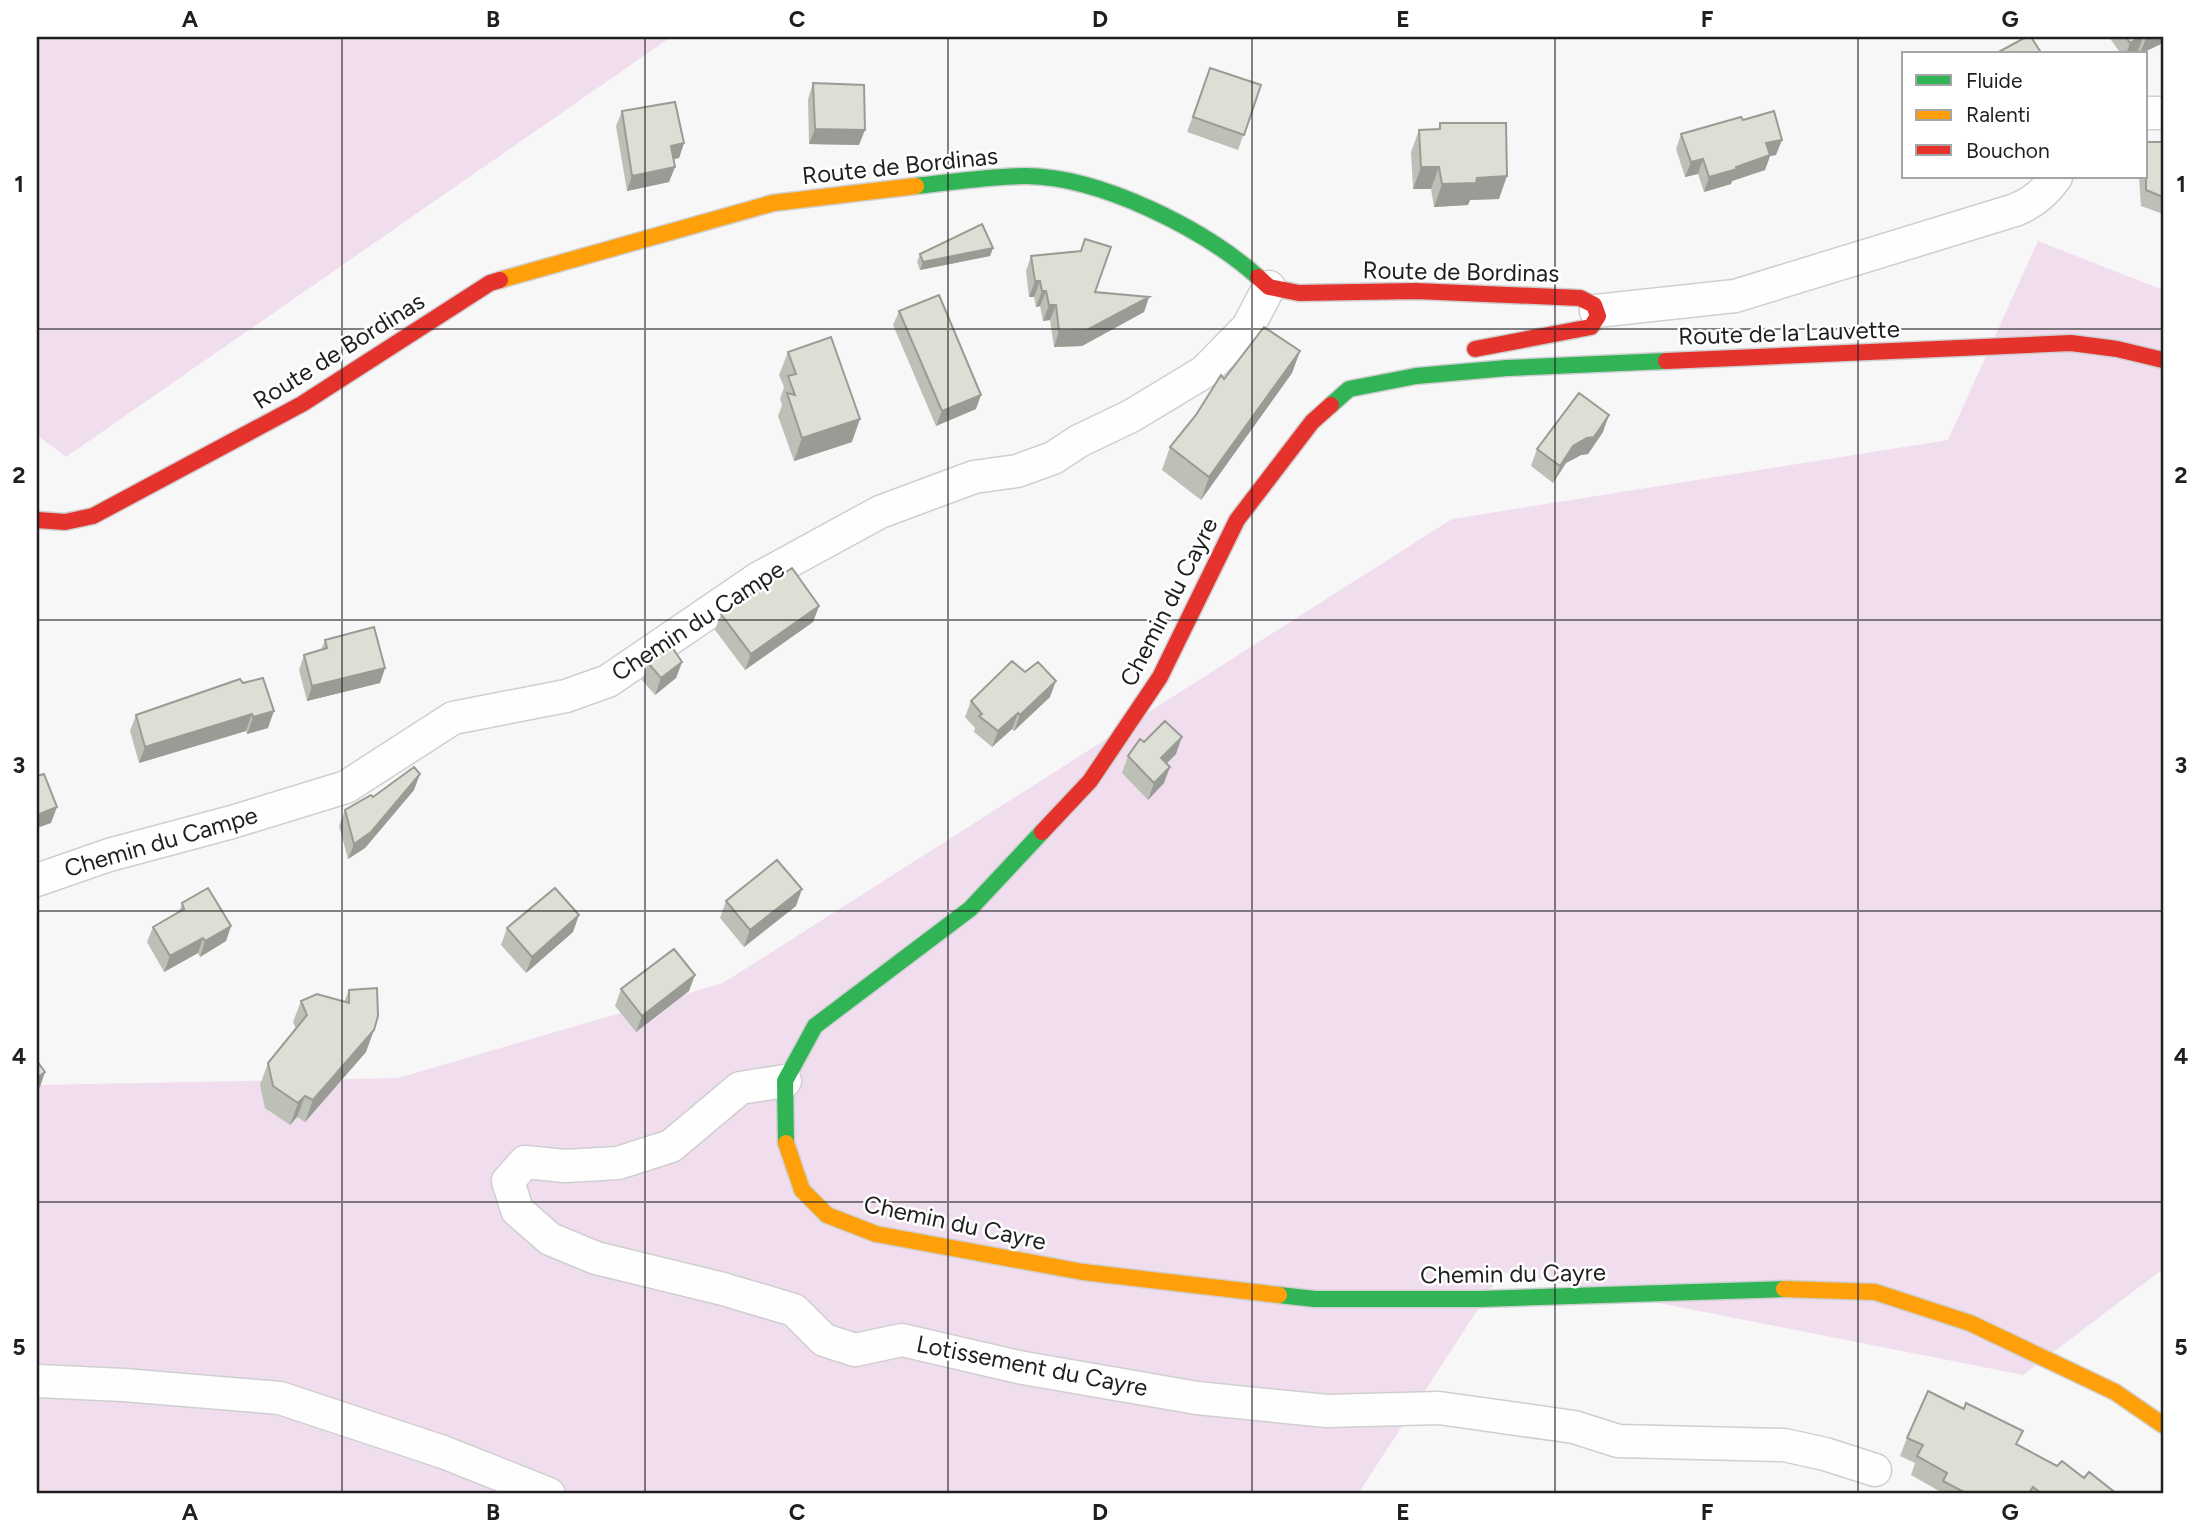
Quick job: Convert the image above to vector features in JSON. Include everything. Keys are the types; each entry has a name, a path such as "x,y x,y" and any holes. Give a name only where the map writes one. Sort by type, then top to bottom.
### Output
{"street":[{"name":"Route de Bordinas","path":"37,520 71,523 93,516 302,404 490,283 773,203 968,180 1030,176 1085,185 1161,213 1240,261 1269,287 1299,293 1416,291 1580,298 1594,304 1596,311"},
{"path":"1457,351 1505,345 1591,327 1598,316 1596,311 1735,296 2015,210 2030,204 2047,190 2055,178"},
{"name":"Chemin du Campe","path":"37,880 109,855 232,822 346,787 453,718 566,696 608,681 758,578 880,512 974,477 1017,471 1053,458 1079,441 1131,416 1204,372 1248,327 1269,287"},
{"name":"Route de la Lauvette","path":"1416,376 1520,368 2071,343 2117,349 2163,360"},
{"path":"1416,376 1416,366 1423,356"},
{"name":"Chemin du Cayre","path":"1416,376 1349,389 1312,422 1237,520 1160,677 1090,781 970,909 815,1026 785,1081 785,1140 802,1190 827,1215 876,1234 1083,1272 1315,1299 1480,1299 1768,1288 1875,1292 1970,1323 2115,1392 2163,1425"},
{"name":"Lotissement du Cayre","path":"785,1081 740,1088 671,1146 618,1163 565,1166 525,1162 508,1181 517,1210 550,1239 596,1258 723,1289 794,1310 824,1340 855,1350 902,1340 1018,1367 1197,1398 1327,1412 1439,1408 1574,1427 1618,1441 1784,1445 1825,1454 1875,1470"},
{"path":"37,1381 280,1398 443,1452 550,1494"}],"shaded area":[{"path":"37,37 671,37 66,457 37,435"},
{"path":"2038,241 2163,290 2163,1269 2023,1375 1502,1272 1358,1494 37,1494 37,1085 398,1078 723,983 1452,519 1948,440"}],"building":[{"path":"2026,37 2031,37 2041,52 1999,52"},
{"path":"2126,37 2141,37 2130,43"},
{"path":"1210,68 1261,85 1244,135 1193,117"},
{"path":"813,83 864,85 865,130 815,129"},
{"path":"675,102 684,143 671,146 675,167 632,176 622,111"},
{"path":"1774,111 1782,140 1766,143 1770,155 1709,177 1703,159 1691,162 1681,134"},
{"path":"1440,123 1506,123 1507,176 1477,178 1476,183 1442,184 1439,167 1421,167 1419,130 1440,129"},
{"path":"2148,142 2163,142 2163,197 2146,190"},
{"path":"982,224 993,248 923,262 920,254"},
{"path":"1085,239 1111,247 1095,292 1149,297 1087,330 1059,331 1056,305 1049,305 1046,291 1042,291 1040,281 1035,281 1031,256 1081,251"},
{"path":"939,295 981,395 942,411 899,311"},
{"path":"1264,327 1300,351 1209,477 1170,447 1196,415 1221,375 1224,379"},
{"path":"831,337 860,419 802,438 787,393 795,395 788,376 796,374 788,352"},
{"path":"1579,393 1609,415 1594,437 1573,446 1560,466 1537,449"},
{"path":"792,568 819,606 751,654 721,614"},
{"path":"374,627 385,668 312,686 304,655 327,648 325,640"},
{"path":"672,647 682,662 661,678 648,663"},
{"path":"1012,661 1025,672 1038,662 1056,681 1020,715 1018,713 998,731 979,716 982,714 971,701"},
{"path":"263,678 274,711 253,717 252,714 145,747 136,715 240,679 243,683"},
{"path":"1165,721 1182,737 1161,758 1170,767 1154,783 1128,756 1140,739 1144,742"},
{"path":"414,767 420,774 371,832 354,844 345,810 371,795 373,797"},
{"path":"44,774 57,807 37,815 37,776"},
{"path":"777,860 802,889 750,930 726,901"},
{"path":"208,888 231,926 170,956 153,927 184,909 182,903"},
{"path":"555,888 579,915 532,957 507,928"},
{"path":"674,949 695,975 642,1016 621,989"},
{"path":"377,988 378,1016 374,1030 313,1100 305,1096 298,1103 273,1086 268,1063 307,1015 301,1001 317,994 349,1003 349,990"},
{"path":"37,1061 45,1072 37,1078"},
{"path":"1928,1391 1964,1409 1966,1403 2023,1431 2016,1444 2057,1466 2062,1461 2084,1478 2089,1472 2117,1494 2042,1494 2033,1487 2028,1494 1962,1494 1964,1492 1943,1481 1947,1473 1917,1456 1923,1445 1907,1438"}],"traffic: fast":[{"path":"916,186 1027,176 1087,185 1181,224 1210,241 1258,277"},
{"path":"1331,405 1349,389 1416,376 1507,368 1666,361"},
{"path":"786,1143 785,1081 815,1026 970,909 1042,832"},
{"path":"1279,1295 1315,1299 1480,1299 1784,1289"}],"traffic: slow":[{"path":"500,280 773,203 916,186"},
{"path":"786,1143 802,1190 827,1215 876,1234 1083,1272 1279,1295"},
{"path":"1784,1289 1875,1292 1970,1323 2115,1392 2163,1425"}],"traffic: jam":[{"path":"1258,277 1269,287 1299,293 1416,291 1580,298 1594,305 1598,316 1591,327 1475,349"},
{"path":"37,520 65,522 93,516 302,404 490,283 500,280"},
{"path":"1666,361 2071,343 2117,349 2163,360"},
{"path":"1042,832 1090,781 1160,677 1237,520 1312,422 1331,405"}]}
